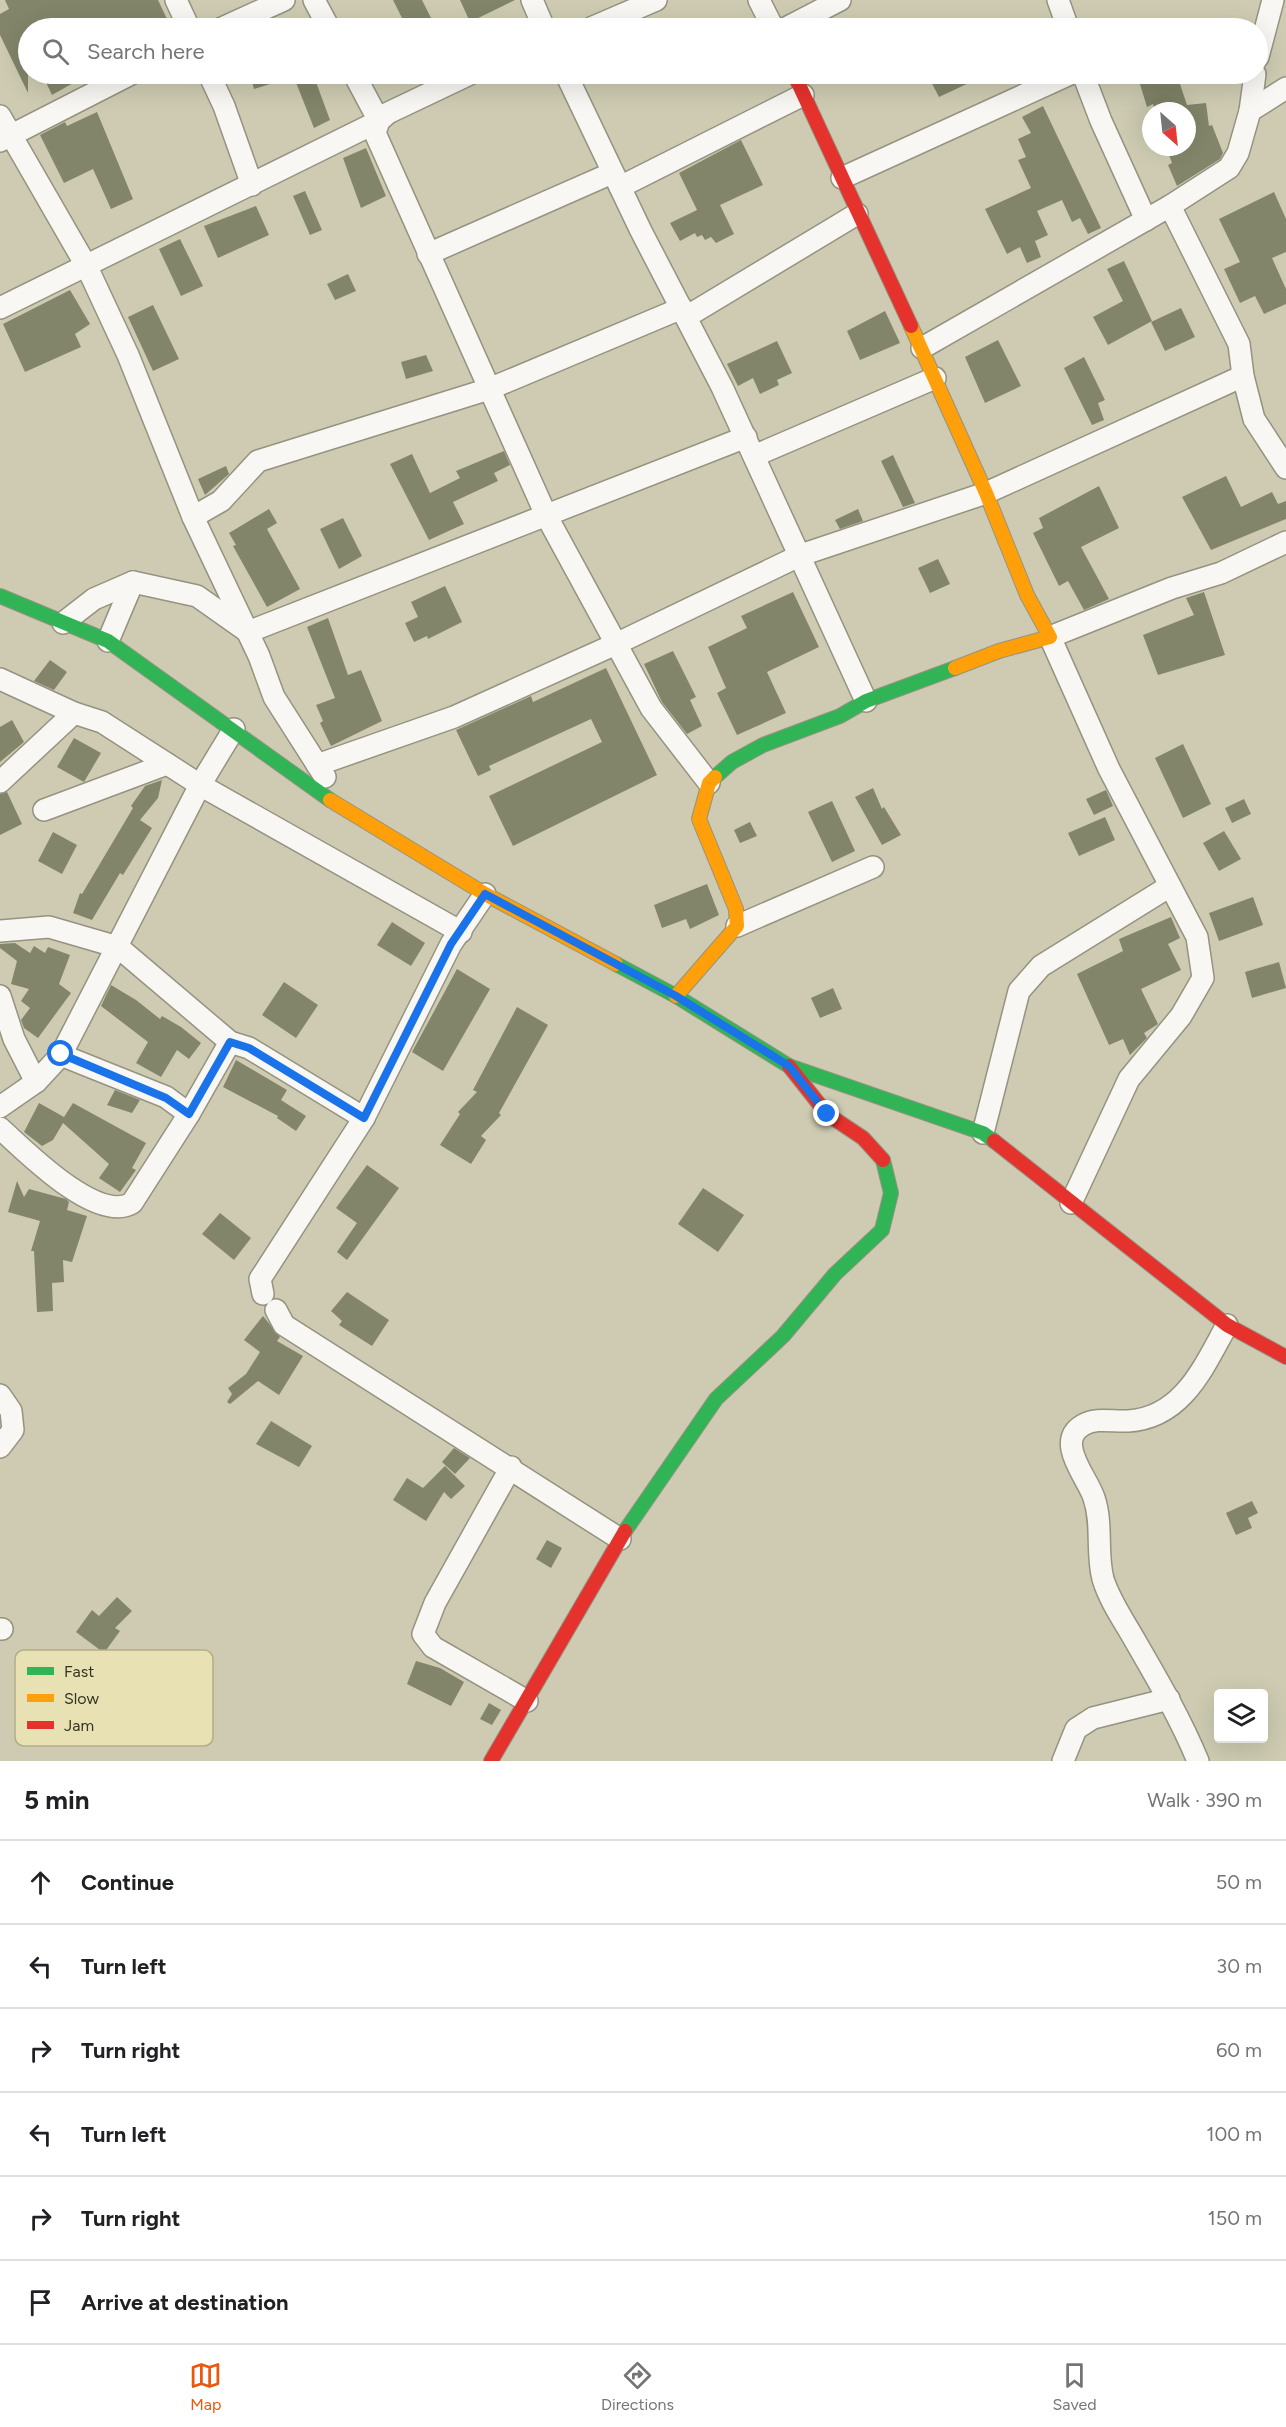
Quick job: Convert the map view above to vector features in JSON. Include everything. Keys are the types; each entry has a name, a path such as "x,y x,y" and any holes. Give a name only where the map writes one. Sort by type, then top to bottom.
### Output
{"street":[{"path":"176,0 184,18"},
{"path":"244,18 284,0"},
{"path":"314,0 324,18"},
{"path":"532,0 540,18"},
{"path":"614,18 656,0"},
{"path":"759,0 768,18"},
{"path":"805,18 840,0"},
{"path":"1058,0 1064,18"},
{"path":"1268,18 1273,0"},
{"path":"5,138 111,84"},
{"path":"214,84 224,105 252,184"},
{"path":"360,84 380,121"},
{"path":"0,308 380,121 388,113 449,84"},
{"path":"571,84 616,180 750,446 866,701"},
{"path":"798,84 857,214 922,348 986,493 1027,595 1050,636 1109,769 1197,937 1203,978 1181,1016 1129,1079 1071,1203"},
{"path":"842,178 1048,84"},
{"path":"1087,84 1146,220"},
{"path":"922,348 1170,206 1229,168 1238,153 1250,111 1254,84"},
{"path":"1250,111 1286,87"},
{"path":"428,254 616,180 803,95"},
{"path":"0,116 5,138 87,267 128,355 193,517 248,632 274,697 348,813"},
{"path":"380,121 375,133 381,151 546,515 618,643 651,708 709,783"},
{"path":"1170,206 1239,344 1243,376 1254,419 1286,468"},
{"path":"193,517 221,501 258,461 489,389 684,312 857,214"},
{"path":"317,765 454,717 618,643 801,555 986,493 1243,376"},
{"path":"248,632 546,515 750,446 935,378"},
{"path":"737,926 736,909 699,819 709,783 732,762 763,744 840,716 866,701 999,651 1050,636 1172,588 1221,573 1286,542"},
{"path":"63,623 94,599 133,582 197,596 248,632"},
{"path":"108,642 133,582"},
{"path":"0,596 108,642 234,729 348,813 485,894 676,996 789,1066 983,1133 1227,1324 1286,1357"},
{"path":"0,679 74,713 102,722 200,785 461,932"},
{"path":"0,782 74,713"},
{"path":"0,1107 36,1082 61,1054 200,785 234,729"},
{"path":"44,810 167,764"},
{"path":"676,996 737,926 873,867"},
{"path":"983,1133 1018,991 1041,966 1170,886"},
{"path":"485,894 451,944 364,1118 260,1279 269,1302 284,1325 511,1467 620,1539"},
{"path":"0,931 49,927 118,947 230,1042 249,1048 364,1118"},
{"path":"0,996 14,1039 36,1082"},
{"path":"0,1128 38,1163 78,1193 117,1208 132,1203 189,1114 230,1042"},
{"path":"61,1054 166,1098 189,1114"},
{"path":"491,1761 620,1539 716,1399 783,1336 835,1274 882,1230 891,1193 883,1160 863,1138 827,1114 789,1066"},
{"path":"1198,1761 1169,1699 1103,1579 1100,1524 1094,1497 1073,1458 1073,1437 1082,1425 1096,1421 1130,1422 1156,1413 1179,1401 1195,1383 1227,1324"},
{"path":"0,1395 11,1411 13,1430 0,1447"},
{"path":"511,1467 435,1603 423,1634 433,1647 527,1701"},
{"path":"1063,1761 1076,1729 1093,1718 1169,1699"}],"building":[{"path":"5,0 158,0 167,18 18,18 18,72 0,35 0,14 9,9"},
{"path":"393,0 422,0 431,18 402,18"},
{"path":"460,0 515,0 478,18 468,18"},
{"path":"47,84 71,84 52,95"},
{"path":"253,84 270,84 254,89"},
{"path":"297,84 317,84 330,120 314,128"},
{"path":"932,84 967,84 939,97"},
{"path":"1140,84 1159,84 1180,84 1186,102 1145,102"},
{"path":"1206,103 1209,126 1212,125 1223,153 1220,159 1177,186 1168,165 1172,163 1169,156 1196,156 1196,104"},
{"path":"1043,106 1101,228 1088,234 1080,218 1072,222 1062,200 1037,211 1048,235 1035,241 1041,257 1027,263 1020,247 1007,254 985,209 1031,188 1018,160 1026,157 1018,139 1031,133 1022,117"},
{"path":"97,112 133,199 111,209 93,169 64,183 40,135 65,122 67,126"},
{"path":"741,140 763,185 720,205 734,234 716,243 711,237 705,240 702,235 697,237 695,233 680,241 670,223 697,210 679,173"},
{"path":"366,148 386,196 361,208 343,158"},
{"path":"305,191 322,230 310,235 293,196"},
{"path":"1274,192 1286,219 1286,252 1272,258 1286,289 1286,304 1264,314 1255,296 1240,303 1224,269 1240,262 1219,219"},
{"path":"256,206 269,235 218,258 204,226"},
{"path":"180,239 203,286 181,296 159,249"},
{"path":"1124,261 1152,321 1108,345 1093,317 1123,301 1107,269"},
{"path":"348,274 356,291 335,300 327,284"},
{"path":"70,290 90,324 75,334 81,347 25,372 3,324"},
{"path":"153,305 179,359 153,371 128,317"},
{"path":"1181,308 1195,337 1165,351 1151,322"},
{"path":"885,311 900,343 860,360 847,331"},
{"path":"998,340 1021,386 985,403 965,357"},
{"path":"777,341 792,373 777,380 779,385 760,394 753,378 738,386 727,364"},
{"path":"426,355 433,371 406,379 401,362"},
{"path":"1084,357 1105,400 1098,403 1104,420 1092,425 1064,368"},
{"path":"504,451 510,465 494,473 498,481 453,502 464,524 429,540 390,464 412,454 430,493 460,478 456,471"},
{"path":"893,455 915,503 903,507 881,461"},
{"path":"226,466 229,474 205,495 198,479"},
{"path":"1226,476 1241,507 1272,492 1278,504 1286,501 1286,519 1211,550 1182,497"},
{"path":"1099,486 1119,528 1081,547 1109,599 1084,610 1068,581 1059,586 1033,533 1043,528 1039,518"},
{"path":"269,509 277,523 267,529 300,589 267,607 233,546 236,545 229,533"},
{"path":"858,509 863,521 840,529 835,520"},
{"path":"343,518 362,556 339,569 320,529"},
{"path":"938,559 950,584 930,593 918,568"},
{"path":"445,586 462,622 428,639 427,636 414,642 405,623 418,617 411,602"},
{"path":"793,592 819,647 767,672 786,713 737,735 717,693 726,688 708,647 747,628 741,616"},
{"path":"1204,592 1225,655 1158,675 1143,635 1194,615 1186,598"},
{"path":"328,618 348,675 361,670 382,721 331,746 320,723 323,721 316,705 335,698 307,627"},
{"path":"673,651 696,697 690,700 702,726 687,734 662,702 644,664"},
{"path":"50,660 67,672 54,690 34,681"},
{"path":"606,668 657,775 513,846 489,796 602,742 591,719 489,766 491,770 478,776 456,730 531,696 533,702"},
{"path":"12,720 24,742 0,762 0,727"},
{"path":"74,738 101,753 84,782 57,767"},
{"path":"1183,744 1211,804 1183,818 1155,758"},
{"path":"162,780 158,798 140,820 152,828 123,875 120,873 92,920 73,913 80,893 82,894 133,808 131,806 145,786"},
{"path":"873,788 882,809 884,807 901,835 882,845 855,797"},
{"path":"1106,790 1113,806 1094,815 1086,799"},
{"path":"7,792 22,824 0,835 0,794"},
{"path":"1244,799 1251,814 1232,823 1225,808"},
{"path":"832,801 855,851 832,862 808,812"},
{"path":"1105,817 1115,840 1079,856 1068,833"},
{"path":"750,822 757,836 740,843 734,830"},
{"path":"1224,831 1241,859 1219,871 1203,843"},
{"path":"53,832 77,845 62,874 38,861"},
{"path":"707,884 719,915 690,929 686,919 662,928 654,905"},
{"path":"1253,897 1263,925 1219,941 1209,913"},
{"path":"1171,917 1180,938 1168,944 1181,970 1141,989 1158,1024 1144,1033 1147,1038 1130,1055 1123,1039 1109,1045 1077,974 1123,951 1119,939"},
{"path":"392,922 425,943 411,966 377,945"},
{"path":"15,943 30,953 34,946 45,953 48,947 70,955 59,984 71,993 38,1038 24,1028 21,1020 30,1008 21,1001 29,989 11,984 17,961 0,948 0,944"},
{"path":"1279,962 1286,988 1252,998 1245,972"},
{"path":"457,969 490,989 443,1071 412,1052"},
{"path":"284,982 318,1005 296,1038 262,1015"},
{"path":"111,985 136,1000 160,1019 162,1016 181,1027 201,1043 189,1059 177,1050 161,1077 136,1063 148,1042 101,1006"},
{"path":"833,988 842,1009 820,1018 811,998"},
{"path":"517,1007 548,1025 499,1113 501,1115 481,1136 486,1140 471,1164 440,1145 460,1114 458,1112 477,1092 473,1090"},
{"path":"236,1060 287,1090 281,1100 306,1116 296,1131 277,1118 278,1116 223,1087"},
{"path":"115,1090 140,1100 132,1113 107,1105"},
{"path":"39,1103 64,1117 73,1103 146,1143 132,1168 136,1170 120,1192 99,1178 109,1164 63,1123 53,1140 42,1146 24,1132"},
{"path":"367,1165 399,1188 347,1260 337,1252 357,1223 336,1208"},
{"path":"17,1181 24,1197 29,1189 66,1199 69,1202 67,1210 87,1216 72,1262 63,1260 64,1282 52,1283 53,1311 37,1312 34,1251 31,1251 40,1221 8,1212"},
{"path":"703,1188 744,1215 718,1252 678,1224"},
{"path":"220,1213 251,1238 234,1260 202,1234"},
{"path":"347,1292 389,1320 372,1346 339,1325 342,1321 331,1311"},
{"path":"263,1316 280,1337 277,1341 303,1356 279,1395 258,1381 230,1404 227,1402 232,1394 228,1388 246,1374 260,1352 244,1340"},
{"path":"271,1421 312,1446 299,1467 256,1444"},
{"path":"454,1448 470,1458 455,1474 442,1462"},
{"path":"445,1466 465,1486 451,1499 444,1492 426,1521 393,1500 407,1478 423,1488"},
{"path":"1252,1501 1258,1513 1248,1518 1252,1528 1236,1535 1226,1513"},
{"path":"547,1540 562,1548 551,1568 536,1559"},
{"path":"117,1597 132,1611 115,1628 120,1631 106,1650 100,1650 76,1632 92,1610 99,1616"},
{"path":"416,1661 440,1668 464,1682 451,1706 407,1684"},
{"path":"489,1703 501,1710 492,1725 480,1719"}],"traffic: fast":[{"path":"0,596 108,641 330,800"},
{"path":"715,777 732,762 763,745 840,716 866,701 955,668"},
{"path":"616,964 676,996 789,1066 983,1133 994,1141"},
{"path":"625,1531 716,1399 783,1336 835,1274 882,1230 891,1193 883,1160"}],"traffic: slow":[{"path":"911,326 986,493 1027,595 1050,637 999,651 955,668"},
{"path":"676,996 737,926 736,909 699,819 709,783 715,777"},
{"path":"330,800 485,894 616,964"}],"traffic: jam":[{"path":"799,84 911,326"},
{"path":"789,1066 827,1114 863,1138 883,1160"},
{"path":"994,1141 1227,1325 1286,1357"},
{"path":"491,1761 625,1531"}],"route":[{"path":"61,1054 166,1098 189,1114 230,1042 249,1048 364,1118 451,944 485,894 676,996 789,1066 827,1114"}]}
